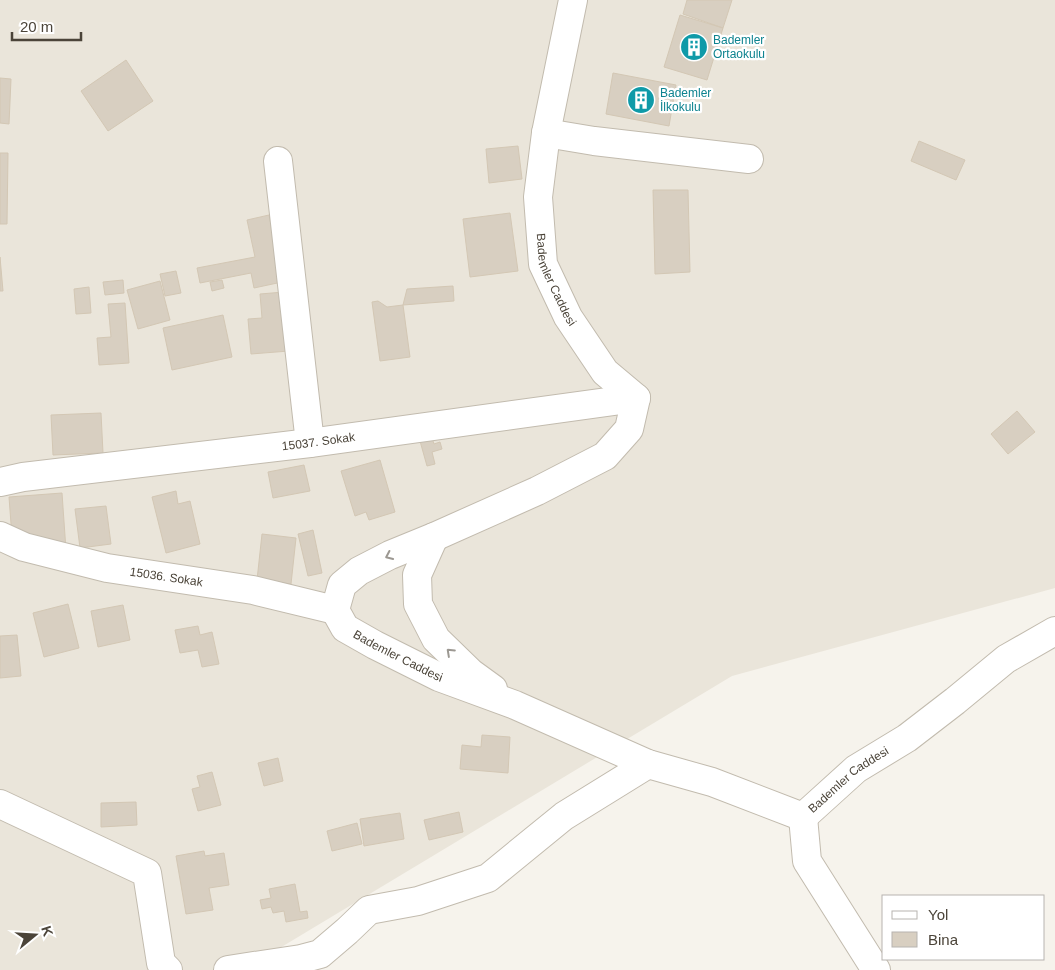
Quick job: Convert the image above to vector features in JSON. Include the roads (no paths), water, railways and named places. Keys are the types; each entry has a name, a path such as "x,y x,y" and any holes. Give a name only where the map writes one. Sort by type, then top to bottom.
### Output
{"street":[{"name":"Bademler Caddesi","path":"574,0 546,133 538,198 544,264 568,317 605,372 636,398"},
{"path":"546,133 594,141 749,159"},
{"path":"278,162 310,443"},
{"path":"335,610 342,585 359,571 537,491 604,456 629,429 636,398"},
{"name":"15037. Sokak","path":"0,482 33,476 310,443 636,398"},
{"name":"15036. Sokak","path":"0,536 24,547 107,568 253,590 335,610"},
{"path":"434,537 416,575 418,604 436,639 471,673 515,705"},
{"name":"Bademler Caddesi","path":"335,610 345,628 439,677 515,705 648,764 712,782 803,817 856,769 907,738 1006,660 1055,631"},
{"path":"228,970 301,959 320,954 369,910 418,901 488,878 564,816 648,764"},
{"path":"0,804 146,873 161,963 168,970"},
{"path":"803,817 808,861 876,970"}],"place":[{"name":"Bademler Ortaokulu","path":"694,47"},
{"name":"Bademler İlkokulu","path":"641,100"}]}
